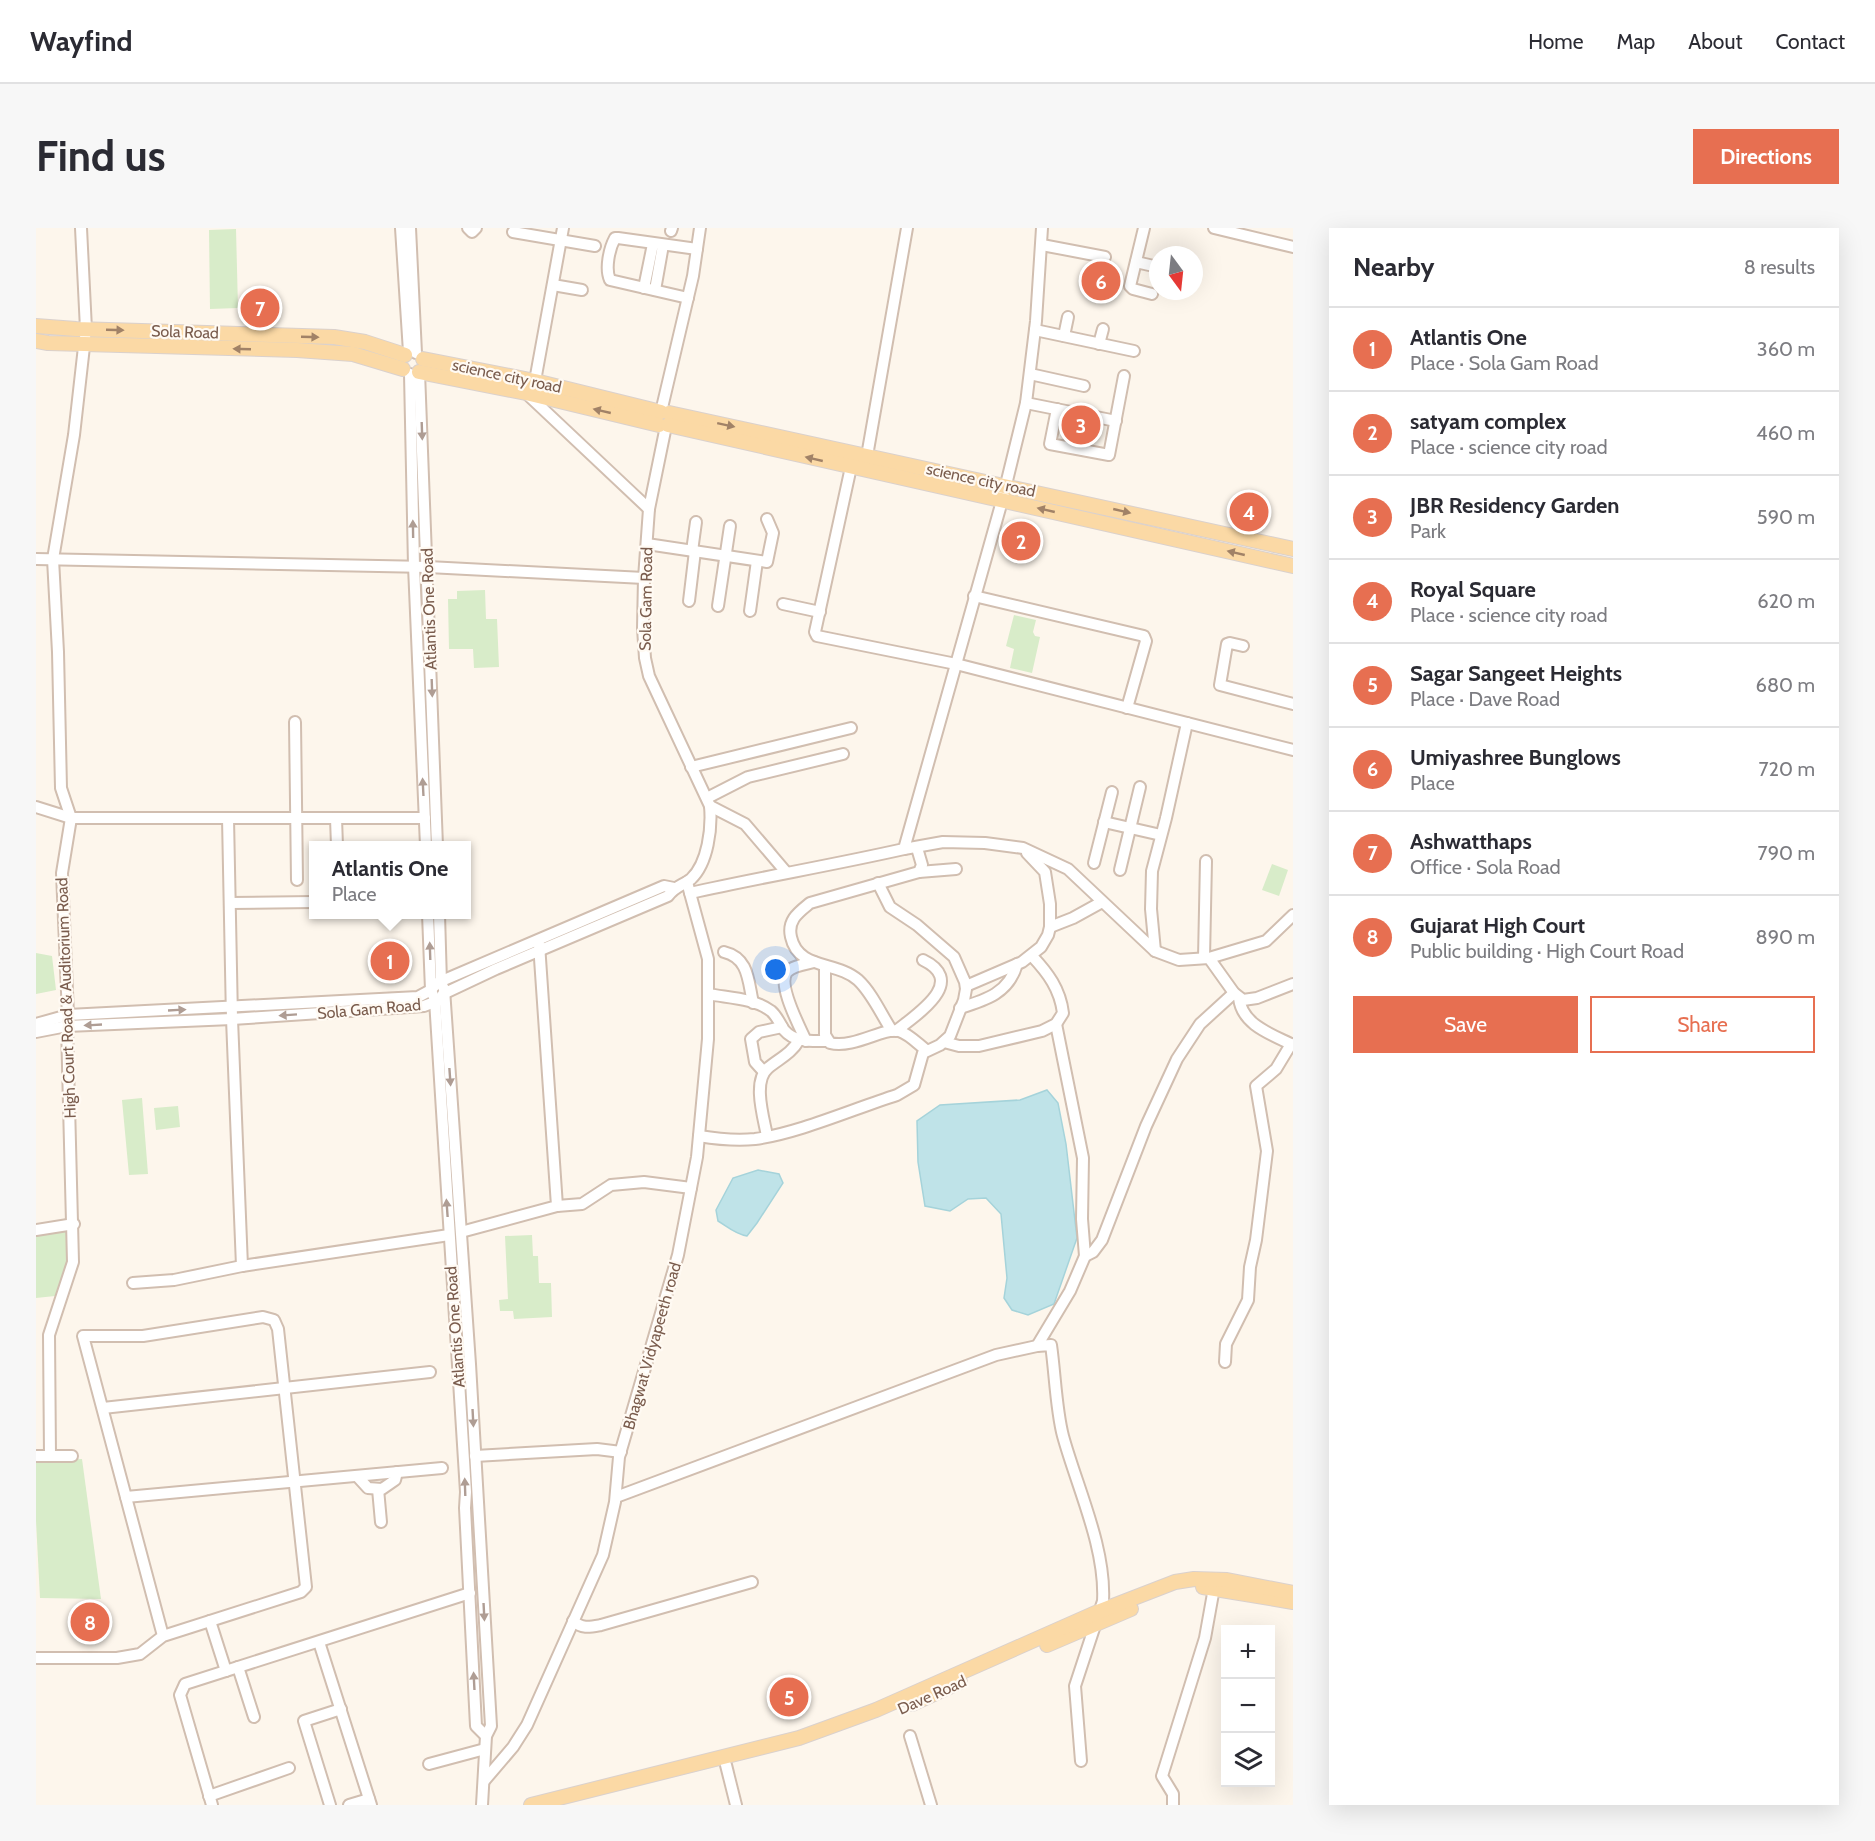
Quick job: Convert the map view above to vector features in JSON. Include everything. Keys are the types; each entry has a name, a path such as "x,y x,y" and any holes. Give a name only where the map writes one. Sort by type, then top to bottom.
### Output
{"main road":[{"name":"Sola Road","path":"36,326 334,338 365,342 412,362"},
{"name":"Sola Road","path":"36,341 297,350 353,354 412,362"},
{"name":"science city road","path":"412,362 535,381 665,420 867,456 1293,549"},
{"path":"412,362 526,393 665,420 851,467 1293,566"},
{"path":"531,1805 831,1728 1097,1618 1175,1582 1194,1579 1227,1580 1293,1593"},
{"name":"Dave Road","path":"565,1805 827,1738 871,1722 1097,1618 1177,1590 1196,1586 1293,1602"}],"street":[{"name":"High Court Road & Auditorium Road","path":"50,1456 49,1335 73,1262 74,1224 62,873 71,818 61,788 53,559 74,435 86,329 81,228"},
{"path":"401,228 412,362"},
{"path":"410,228 412,362"},
{"path":"468,228 471,232 476,228"},
{"path":"535,381 563,228"},
{"path":"665,420 700,228"},
{"path":"867,456 907,228"},
{"path":"904,849 1002,501 1026,403 1035,330 1042,228"},
{"path":"1144,228 1131,288 1149,293"},
{"path":"1214,228 1293,247"},
{"path":"1242,228 1293,241"},
{"path":"513,232 595,246"},
{"path":"687,298 610,280 608,273 612,246 615,238 697,249"},
{"path":"650,289 658,244"},
{"path":"1042,245 1105,257"},
{"path":"1136,262 1149,265"},
{"path":"553,285 582,290"},
{"path":"1065,336 1068,317"},
{"path":"1099,344 1103,328"},
{"path":"1035,330 1134,351"},
{"name":"Atlantis One Road","path":"412,362 414,566 426,841"},
{"name":"Atlantis One Road","path":"412,362 428,567 437,841"},
{"path":"1030,374 1084,386"},
{"path":"1056,409 1050,444 1109,455 1124,376"},
{"path":"526,393 649,509"},
{"path":"1026,403 1116,421"},
{"name":"Sola Gam Road","path":"36,1024 232,1007 418,997 438,992 664,886 689,887 705,852 711,818 708,802 647,668 643,628 649,509 665,420"},
{"path":"851,467 819,612 815,632 817,636 956,664 1293,750"},
{"path":"647,544 764,562 768,560 773,533 767,519"},
{"path":"688,601 696,522"},
{"path":"718,606 730,526"},
{"path":"36,559 414,566 644,578"},
{"path":"750,611 758,561"},
{"path":"974,596 1144,636 1146,641 1127,708"},
{"path":"783,604 819,612"},
{"path":"1243,646 1227,644 1220,685 1293,704"},
{"path":"295,722 297,880"},
{"path":"1155,951 1151,929 1152,871 1187,723"},
{"path":"692,767 851,728"},
{"path":"786,872 745,824 708,802 748,777 843,754"},
{"path":"1120,870 1140,787"},
{"path":"1094,863 1112,792"},
{"path":"36,807 71,818 425,819"},
{"path":"228,818 232,1019 242,1266"},
{"path":"336,818 337,841"},
{"path":"1104,822 1161,835"},
{"path":"689,887 828,866 943,842 985,843 1023,848 1068,869 1155,951 1179,960 1207,958 1266,941 1293,915"},
{"path":"917,848 922,866 919,872"},
{"path":"966,986 1032,956 1048,935 1050,904 1044,872 1023,848"},
{"path":"1206,861 1207,958 1252,1023 1292,1045 1276,1069 1256,1086 1267,1151 1256,1240 1250,1267 1248,1300 1226,1344 1225,1362"},
{"path":"926,1050 906,1034 894,1031 856,978 843,970 825,967 814,962 797,951 793,946 789,930 796,914 810,903 919,872 956,869"},
{"path":"699,1136 753,1139 803,1126 897,1095 914,1085 923,1053 944,1042 950,1036 966,986 959,965 954,957 917,925 890,907 878,883"},
{"name":"Bhagwat Vidyapeeth road","path":"484,1781 513,1747 527,1725 603,1555 616,1497 621,1452 678,1255 699,1136 708,1039 708,960 689,887"},
{"path":"230,903 309,902"},
{"path":"1050,927 1073,918 1102,902"},
{"name":"Atlantis One Road","path":"429,919 438,992 461,1232 475,1456 490,1726 486,1736 482,1805"},
{"name":"Atlantis One Road","path":"439,919 438,992 449,1235 466,1492 476,1726 486,1736"},
{"path":"539,946 557,1206"},
{"path":"724,952 737,956 742,963 753,1003"},
{"path":"944,1042 959,1046 979,1046 1042,1031 1056,1024 1063,1012 1059,995 1048,974 1032,956"},
{"path":"708,994 753,1003 770,1011 793,1038 828,1041 832,1044 851,1044 894,1031 930,1004 940,988 940,980 933,965 923,960"},
{"path":"802,1040 787,997 784,980 785,975 792,969 814,962"},
{"path":"960,1008 998,994 1013,977 1017,964"},
{"path":"825,967 825,1035 828,1041"},
{"path":"1084,1256 1093,1252 1102,1240 1146,1126 1177,1059 1200,1024 1238,1001 1250,1000 1293,984"},
{"name":"Sola Gam Road","path":"36,1032 68,1021 232,1019 424,1006 438,992"},
{"path":"1036,1346 1070,1291 1084,1256 1082,1147 1056,1024"},
{"path":"764,1072 756,1062 751,1039 759,1032 782,1027"},
{"path":"767,1136 759,1092 764,1072 791,1052 802,1040"},
{"path":"461,1232 557,1206 582,1204 610,1185 644,1182 691,1188"},
{"path":"36,1230 74,1224"},
{"path":"133,1283 174,1280 242,1266 449,1235"},
{"path":"36,1658 140,1654 163,1636 301,1592 306,1587 278,1329 274,1320 263,1317 143,1336 83,1336 163,1636"},
{"path":"616,1497 996,1355 1036,1346 1052,1345 1063,1434 1099,1558 1104,1587 1103,1601 1075,1686 1081,1761"},
{"path":"103,1408 430,1372"},
{"path":"36,1386 49,1386"},
{"path":"475,1456 597,1449 621,1452"},
{"path":"36,1456 72,1456"},
{"path":"126,1497 442,1468"},
{"path":"357,1476 368,1488 378,1489 389,1486 395,1480 397,1472"},
{"path":"378,1489 381,1522"},
{"path":"573,1622 578,1626 588,1628 752,1582"},
{"path":"1173,1805 1173,1794 1162,1776 1205,1638 1214,1588"},
{"path":"289,1768 210,1800 180,1695 185,1684 470,1593"},
{"path":"210,1621 226,1671"},
{"path":"319,1642 370,1802 349,1805"},
{"path":"238,1667 254,1717"},
{"path":"330,1805 304,1721 341,1709"},
{"path":"910,1736 931,1805"},
{"path":"429,1764 485,1749"},
{"path":"726,1765 736,1805"}],"green space":[{"path":"236,229 238,308 210,309 209,230"},
{"path":"1061,417 1102,424 1100,434 1059,426"},
{"path":"485,590 486,619 497,619 499,667 474,668 473,649 449,649 448,599 457,599 457,591"},
{"path":"1014,615 1036,620 1033,632 1035,636 1040,637 1032,673 1010,668 1014,649 1006,646"},
{"path":"1272,864 1288,870 1279,896 1262,890"},
{"path":"36,953 52,956 56,990 36,994"},
{"path":"142,1098 148,1174 129,1175 122,1100"},
{"path":"178,1106 180,1127 156,1130 154,1108"},
{"path":"68,1230 68,1261 55,1296 36,1298 36,1235"},
{"path":"532,1235 533,1256 538,1256 539,1283 551,1283 552,1317 514,1319 513,1311 500,1311 499,1300 508,1299 505,1236"},
{"path":"82,1459 101,1599 40,1598 36,1461"}],"water":[{"path":"1047,1090 1058,1103 1066,1144 1077,1238 1054,1304 1028,1315 1012,1310 1004,1298 1007,1278 1001,1214 986,1198 968,1199 950,1211 925,1206 918,1162 917,1121 940,1105 1020,1100"},
{"path":"758,1170 779,1174 783,1183 747,1236 735,1232 718,1221 716,1210 733,1178"}],"place":[{"name":"Umiyashree Bunglows","path":"1101,281"},
{"name":"Ashwatthaps","path":"260,308"},
{"name":"JBR Residency Garden","path":"1081,425"},
{"name":"Royal Square","path":"1249,512"},
{"name":"satyam complex","path":"1021,541"},
{"name":"Atlantis One","path":"390,961"},
{"name":"Gujarat High Court","path":"90,1622"},
{"name":"Sagar Sangeet Heights","path":"789,1697"}]}
